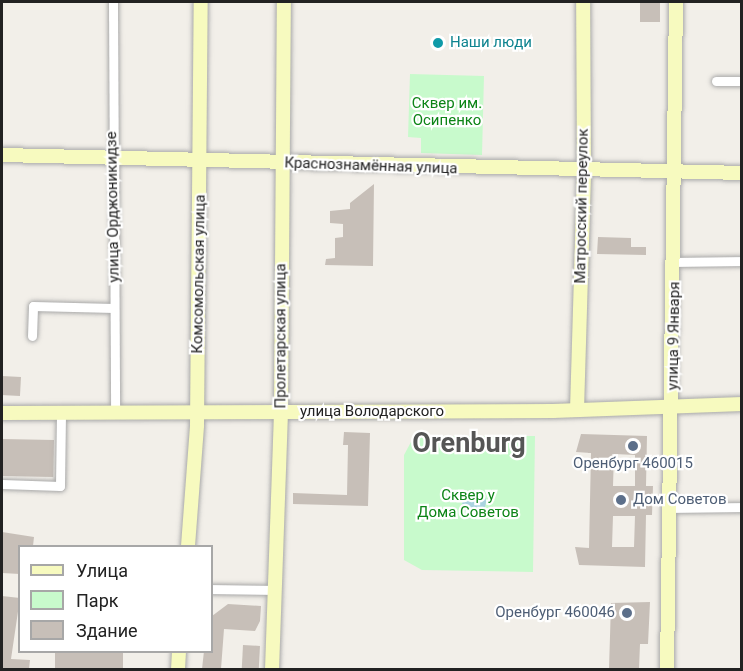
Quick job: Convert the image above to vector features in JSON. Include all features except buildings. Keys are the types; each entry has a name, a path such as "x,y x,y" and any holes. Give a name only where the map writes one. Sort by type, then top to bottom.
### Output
{"main road":[{"name":"Комсомольская улица","path":"188,545 197,411 201,2"},
{"name":"Пролетарская улица","path":"272,669 281,412 284,2"},
{"name":"Матросский переулок","path":"577,410 584,169 583,2"},
{"name":"улица 9 Января","path":"667,669 675,262 676,2"},
{"name":"Краснознамённая улица","path":"2,155 282,164 741,173"},
{"name":"улица Володарского","path":"2,413 577,410 741,404"},
{"path":"178,669 179,653"}],"street":[{"name":"улица Орджоникидзе","path":"113,2 115,412"},
{"path":"716,81 741,81"},
{"path":"675,262 741,261"},
{"path":"32,336 33,306 114,308"},
{"path":"2,484 60,486 61,413"},
{"path":"671,508 741,507"},
{"path":"213,589 273,590"}],"green space":[{"name":"Сквер им. Осипенко","path":"410,74 484,76 482,155 421,153 421,138 408,137"},
{"name":"Сквер у Дома Советов","path":"424,436 535,436 533,572 422,570 404,560 404,455 411,442"}],"water":[{"path":"474,490 483,493 486,502 483,511 474,514 465,511 462,502 465,493"}],"place":[{"name":"Наши люди","path":"438,43"},
{"name":"Оренбург 460015","path":"633,446"},
{"name":"Дом Советов","path":"621,500"},
{"name":"Оренбург 460046","path":"627,613"}],"district":[{"name":"Orenburg","path":"469,444"}]}
